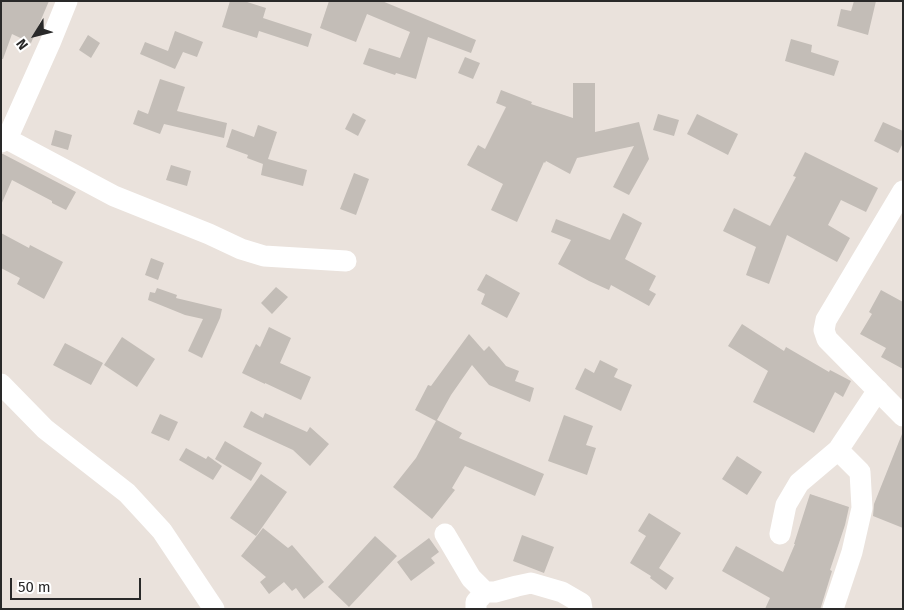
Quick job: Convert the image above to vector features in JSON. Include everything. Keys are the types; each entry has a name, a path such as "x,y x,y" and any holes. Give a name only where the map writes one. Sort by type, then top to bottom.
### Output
{"street":[{"path":"67,1 50,43 4,140 114,196 209,234 241,249 264,256 346,261"},
{"path":"903,191 826,320 824,330 827,339 903,416"},
{"path":"1,384 45,429 127,493 162,531 214,609"},
{"path":"780,534 786,505 799,483 838,450 878,390"},
{"path":"833,609 852,552 862,508 860,472 838,450"},
{"path":"445,534 471,578 480,600 495,592 531,583 562,592 580,603 582,609"}],"building":[{"path":"1,1 49,1 31,43 12,34 3,59 1,59"},
{"path":"230,1 244,1 266,8 263,18 312,34 308,47 259,31 257,38 222,27"},
{"path":"329,1 382,1 476,40 471,53 428,37 416,79 396,73 395,75 363,64 369,48 400,58 410,32 367,14 356,42 320,28"},
{"path":"854,1 876,1 868,35 837,26 841,9 851,11"},
{"path":"175,31 203,42 197,57 183,52 175,69 140,54 145,42 168,51"},
{"path":"88,35 100,43 91,58 79,50"},
{"path":"791,39 812,45 811,52 839,61 834,76 785,61"},
{"path":"465,57 480,63 473,79 458,73"},
{"path":"160,79 185,87 177,111 227,123 224,138 164,124 160,134 133,124 138,110 148,114"},
{"path":"573,83 595,83 595,132 639,122 649,159 629,195 613,187 634,146 577,158 570,174 546,161 517,222 491,210 503,184 467,165 478,145 485,149 506,107 496,103 501,90 532,102 531,104 573,118"},
{"path":"353,113 366,120 358,136 345,129"},
{"path":"658,114 679,120 674,136 653,130"},
{"path":"697,114 738,134 728,155 687,134"},
{"path":"883,122 903,131 903,143 898,153 874,141"},
{"path":"258,125 277,132 268,159 307,170 303,186 261,175 263,164 247,158 248,155 226,147 232,129 254,137"},
{"path":"55,130 72,135 68,150 51,145"},
{"path":"805,152 878,188 866,212 841,200 828,225 850,238 837,262 787,235 769,284 746,275 756,247 723,231 734,208 770,226 796,177 793,176"},
{"path":"1,154 76,192 66,210 12,180 1,205"},
{"path":"171,165 191,171 187,186 166,180"},
{"path":"354,173 369,179 356,215 340,209"},
{"path":"623,213 642,223 625,259 656,276 649,290 656,294 649,306 611,285 609,290 558,264 571,240 551,232 556,219 610,240"},
{"path":"1,233 29,248 30,245 63,262 44,299 17,284 20,278 1,268"},
{"path":"151,258 164,263 158,280 145,275"},
{"path":"486,274 520,293 507,318 481,304 485,294 477,290"},
{"path":"276,287 288,297 272,314 261,303"},
{"path":"157,288 177,295 176,298 222,309 220,318 202,358 188,351 203,319 185,315 148,300 150,292 155,293"},
{"path":"881,290 903,302 903,369 881,357 886,348 860,334 872,314 869,312"},
{"path":"742,324 784,351 786,347 829,372 830,370 851,381 843,397 835,392 814,433 753,402 768,371 728,346"},
{"path":"269,327 291,338 280,363 311,377 301,400 242,373 256,344 260,347"},
{"path":"469,334 484,351 489,346 506,366 519,371 515,381 534,388 530,402 489,385 472,365 451,395 437,420 462,433 459,438 544,474 535,496 465,466 452,488 455,490 432,519 393,487 416,458 436,421 415,410 428,385 431,386"},
{"path":"122,337 155,359 137,387 104,365"},
{"path":"65,343 103,363 91,385 53,365"},
{"path":"600,360 618,369 614,377 632,385 621,411 575,389 585,368 594,373"},
{"path":"251,411 263,418 265,413 307,432 310,427 329,444 310,466 293,450 243,427"},
{"path":"160,414 178,422 169,441 151,433"},
{"path":"564,415 593,426 586,445 596,448 587,475 548,461"},
{"path":"902,434 903,528 873,516 874,504"},
{"path":"225,441 262,463 251,481 215,459"},
{"path":"186,448 206,459 208,456 222,466 213,480 179,460"},
{"path":"737,456 762,472 747,495 722,479"},
{"path":"261,474 287,492 256,536 230,518"},
{"path":"810,494 849,507 821,607 820,609 765,609 770,598 722,571 736,546 783,572 795,544"},
{"path":"649,513 681,533 659,568 674,578 666,590 650,578 651,576 630,563 646,536 638,531"},
{"path":"263,528 288,548 292,545 324,582 304,599 296,588 292,591 284,582 269,594 260,582 266,577 241,556"},
{"path":"522,535 554,547 544,573 513,561"},
{"path":"375,536 397,556 349,607 328,587"},
{"path":"429,538 439,552 431,558 435,563 411,581 397,562"}]}
